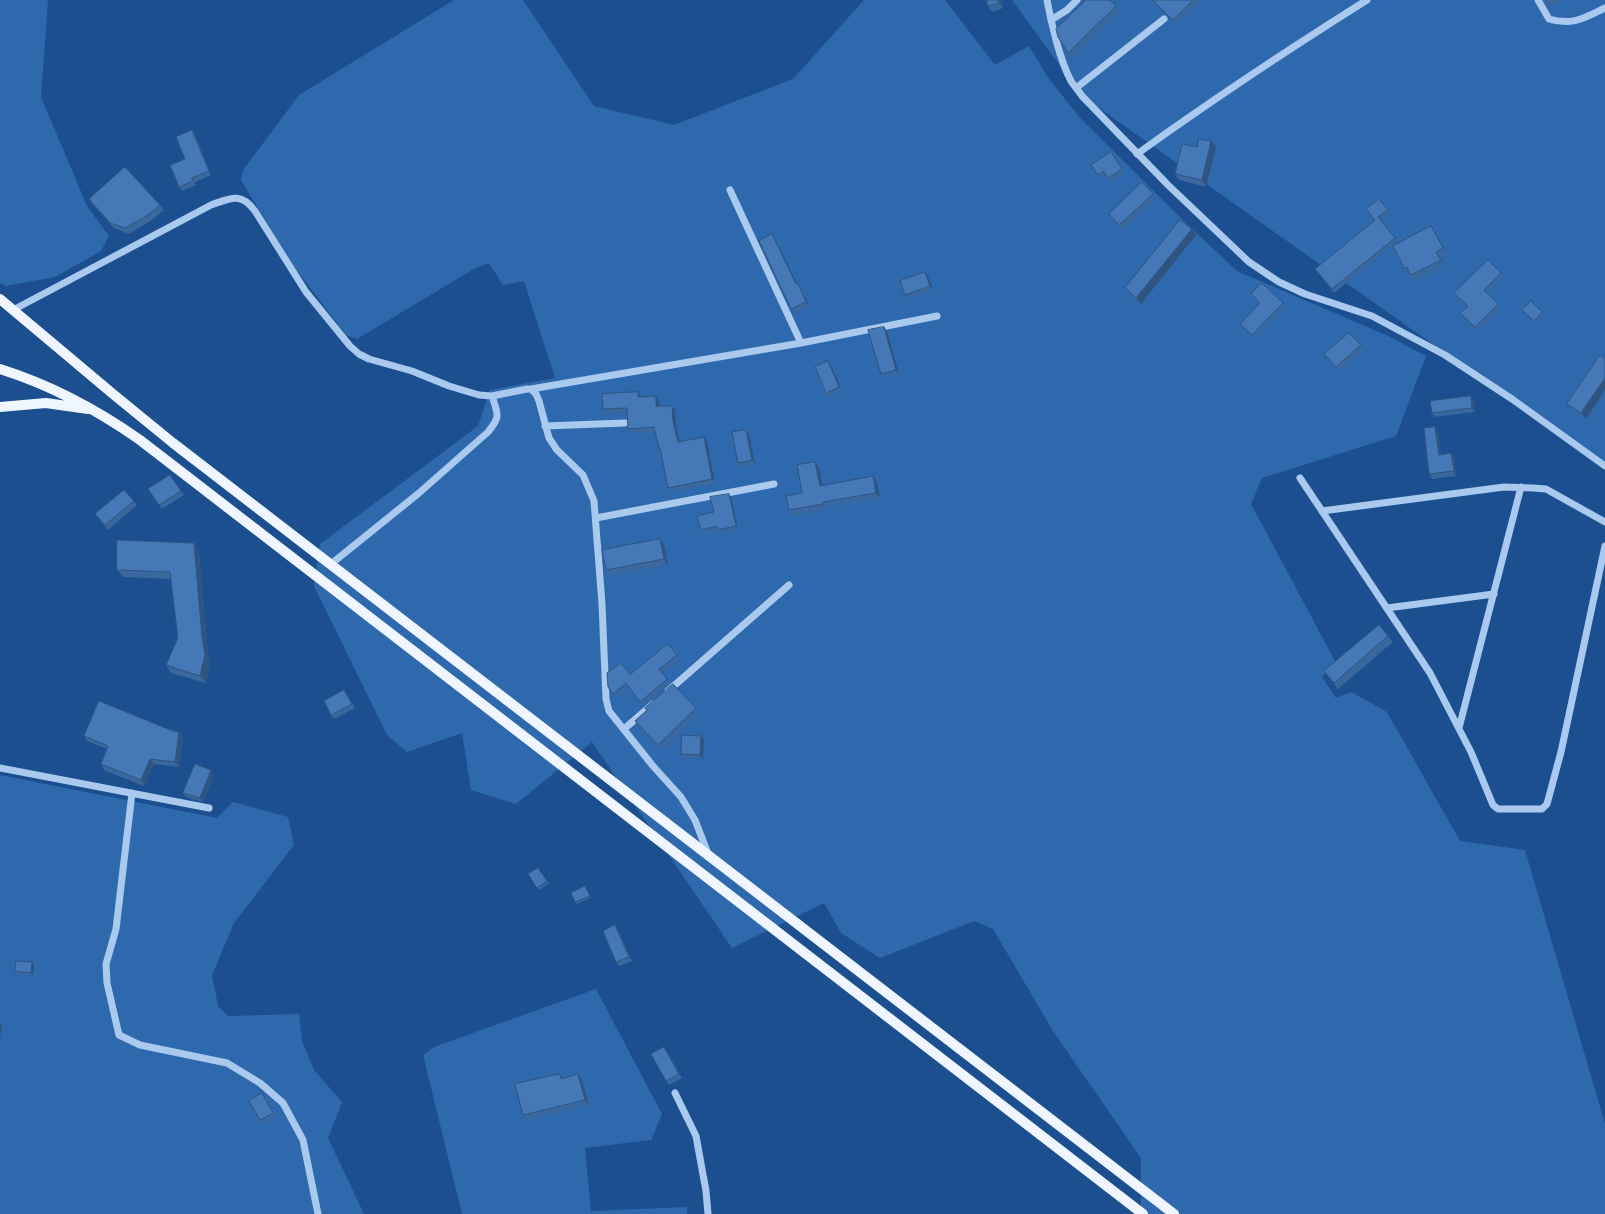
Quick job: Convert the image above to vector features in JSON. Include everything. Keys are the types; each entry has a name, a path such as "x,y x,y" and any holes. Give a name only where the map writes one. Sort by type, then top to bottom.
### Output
{"main road":[{"path":"0,299 173,443 1174,1214"},
{"path":"0,369 45,385 94,410 140,440 1142,1214"},
{"path":"0,407 46,403 94,410"}],"street":[{"path":"1047,0 1051,20 1063,60 1071,81 1082,96 1137,154 1249,262 1279,282 1305,294 1372,316 1445,355 1512,399 1605,466"},
{"path":"1051,20 1067,10 1077,0"},
{"path":"1137,154 1191,114 1306,38 1367,0"},
{"path":"1538,0 1549,19 1564,23 1586,17 1605,8"},
{"path":"1076,88 1164,19"},
{"path":"730,190 801,343"},
{"path":"13,310 211,205 242,198 249,203 255,211 306,292 350,346 359,354 369,360 412,371 465,392 479,395 492,396 527,388 531,389 801,343 937,316"},
{"path":"531,389 536,394 539,401 549,438 557,450 584,476 594,501 602,604 606,699 609,711 653,766 681,797 695,820 710,856"},
{"path":"331,564 419,493 488,432 497,421 497,412 492,396"},
{"path":"545,426 625,423"},
{"path":"1300,478 1430,673 1459,728 1494,805 1498,809 1542,809 1547,804 1561,752 1605,546"},
{"path":"596,518 774,484"},
{"path":"1322,511 1504,487 1546,489 1605,522"},
{"path":"1459,728 1521,488"},
{"path":"624,729 789,585"},
{"path":"1387,608 1494,594"},
{"path":"0,768 209,808"},
{"path":"132,793 116,929 106,964 107,983 119,1035 140,1045 227,1063 260,1083 283,1103 303,1140 318,1214"},
{"path":"675,1093 696,1136 706,1191 708,1214"}],"shaded area":[{"path":"0,0 48,0 41,97 87,206 109,236 101,251 55,277 6,286 0,283"},
{"path":"454,0 523,0 594,106 674,125 793,79 864,0 945,0 995,65 1029,46 1049,79 1081,119 1188,225 1237,271 1386,335 1426,356 1396,436 1262,478 1251,504 1336,663 1322,677 1336,698 1351,692 1387,712 1460,841 1525,850 1605,1124 1605,1214 1141,1214 1141,1158 1053,1031 993,929 974,921 880,958 841,933 824,903 732,948 592,742 516,804 471,790 462,733 407,752 387,735 314,586 320,544 478,426 490,390 555,378 524,281 503,285 489,263 472,270 357,339 346,335 292,264 241,180 243,170 299,95"},
{"path":"1012,0 1605,0 1605,466 1082,96"},
{"path":"0,775 217,818 233,802 288,817 294,845 234,923 212,975 218,1006 228,1016 299,1014 302,1041 314,1070 342,1102 328,1138 364,1214 0,1214"},
{"path":"596,989 662,1114 651,1140 585,1148 591,1211 687,1207 687,1214 462,1214 423,1055 434,1047"}],"building":[{"path":"987,0 999,0 999,3 988,6"},
{"path":"1086,0 1110,0 1116,6 1068,53 1058,37 1056,29"},
{"path":"1153,0 1193,0 1173,20"},
{"path":"192,130 209,171 192,178 193,181 179,187 170,165 185,159 176,137"},
{"path":"1199,139 1211,141 1202,180 1175,174 1182,144 1197,147"},
{"path":"1111,152 1122,169 1108,178 1103,171 1098,175 1091,165"},
{"path":"125,167 160,205 148,215 125,228 110,223 89,199"},
{"path":"1142,182 1153,194 1119,225 1109,214"},
{"path":"1379,199 1388,210 1378,217 1395,238 1332,289 1315,269 1375,220 1366,209"},
{"path":"1180,220 1192,229 1136,298 1125,288"},
{"path":"1431,226 1443,248 1436,252 1441,260 1411,275 1407,267 1404,268 1393,246"},
{"path":"772,234 796,284 798,283 806,302 791,309 759,241"},
{"path":"1488,260 1501,273 1484,290 1498,304 1475,327 1460,313 1468,306 1454,293"},
{"path":"925,272 930,286 905,295 900,281"},
{"path":"1262,283 1283,303 1252,335 1240,324 1260,303 1251,294"},
{"path":"1531,301 1542,312 1534,321 1522,310"},
{"path":"884,327 896,370 881,374 868,330"},
{"path":"1349,333 1361,345 1336,367 1324,354"},
{"path":"1600,355 1605,359 1605,378 1581,413 1567,404"},
{"path":"828,361 839,387 826,393 815,367"},
{"path":"638,392 638,397 656,396 656,406 672,406 673,421 678,442 704,437 712,479 668,488 654,427 628,429 627,408 603,409 602,394"},
{"path":"1471,396 1472,408 1432,413 1430,401"},
{"path":"1435,427 1439,455 1451,453 1454,471 1429,474 1424,428"},
{"path":"746,430 752,460 738,463 732,432"},
{"path":"815,462 820,486 873,476 876,493 823,502 823,504 789,510 786,496 802,493 797,465"},
{"path":"170,475 181,491 159,505 148,489"},
{"path":"124,490 134,501 105,525 95,514"},
{"path":"729,494 736,526 717,530 717,526 701,530 697,516 714,512 710,497"},
{"path":"660,539 664,559 606,570 602,550"},
{"path":"117,540 194,543 202,637 205,655 200,676 166,665 178,638 170,572 117,570"},
{"path":"1379,625 1388,636 1334,683 1324,671"},
{"path":"668,644 677,655 659,669 667,679 640,702 626,683 613,694 608,687 607,673 621,663 630,674"},
{"path":"673,684 696,708 658,745 635,721 647,710 645,708"},
{"path":"344,690 352,704 331,715 324,701"},
{"path":"99,701 173,731 179,732 175,762 150,759 141,780 101,764 108,746 84,736"},
{"path":"682,735 701,736 700,755 681,754"},
{"path":"195,764 211,770 200,798 183,793"},
{"path":"538,868 547,881 537,888 528,874"},
{"path":"585,886 590,896 575,902 571,893"},
{"path":"615,925 629,957 616,962 603,931"},
{"path":"16,961 32,962 31,973 15,971"},
{"path":"664,1047 679,1074 666,1081 651,1054"},
{"path":"560,1074 561,1079 578,1074 585,1100 523,1115 515,1084"},
{"path":"262,1093 273,1113 260,1120 249,1101"}]}
